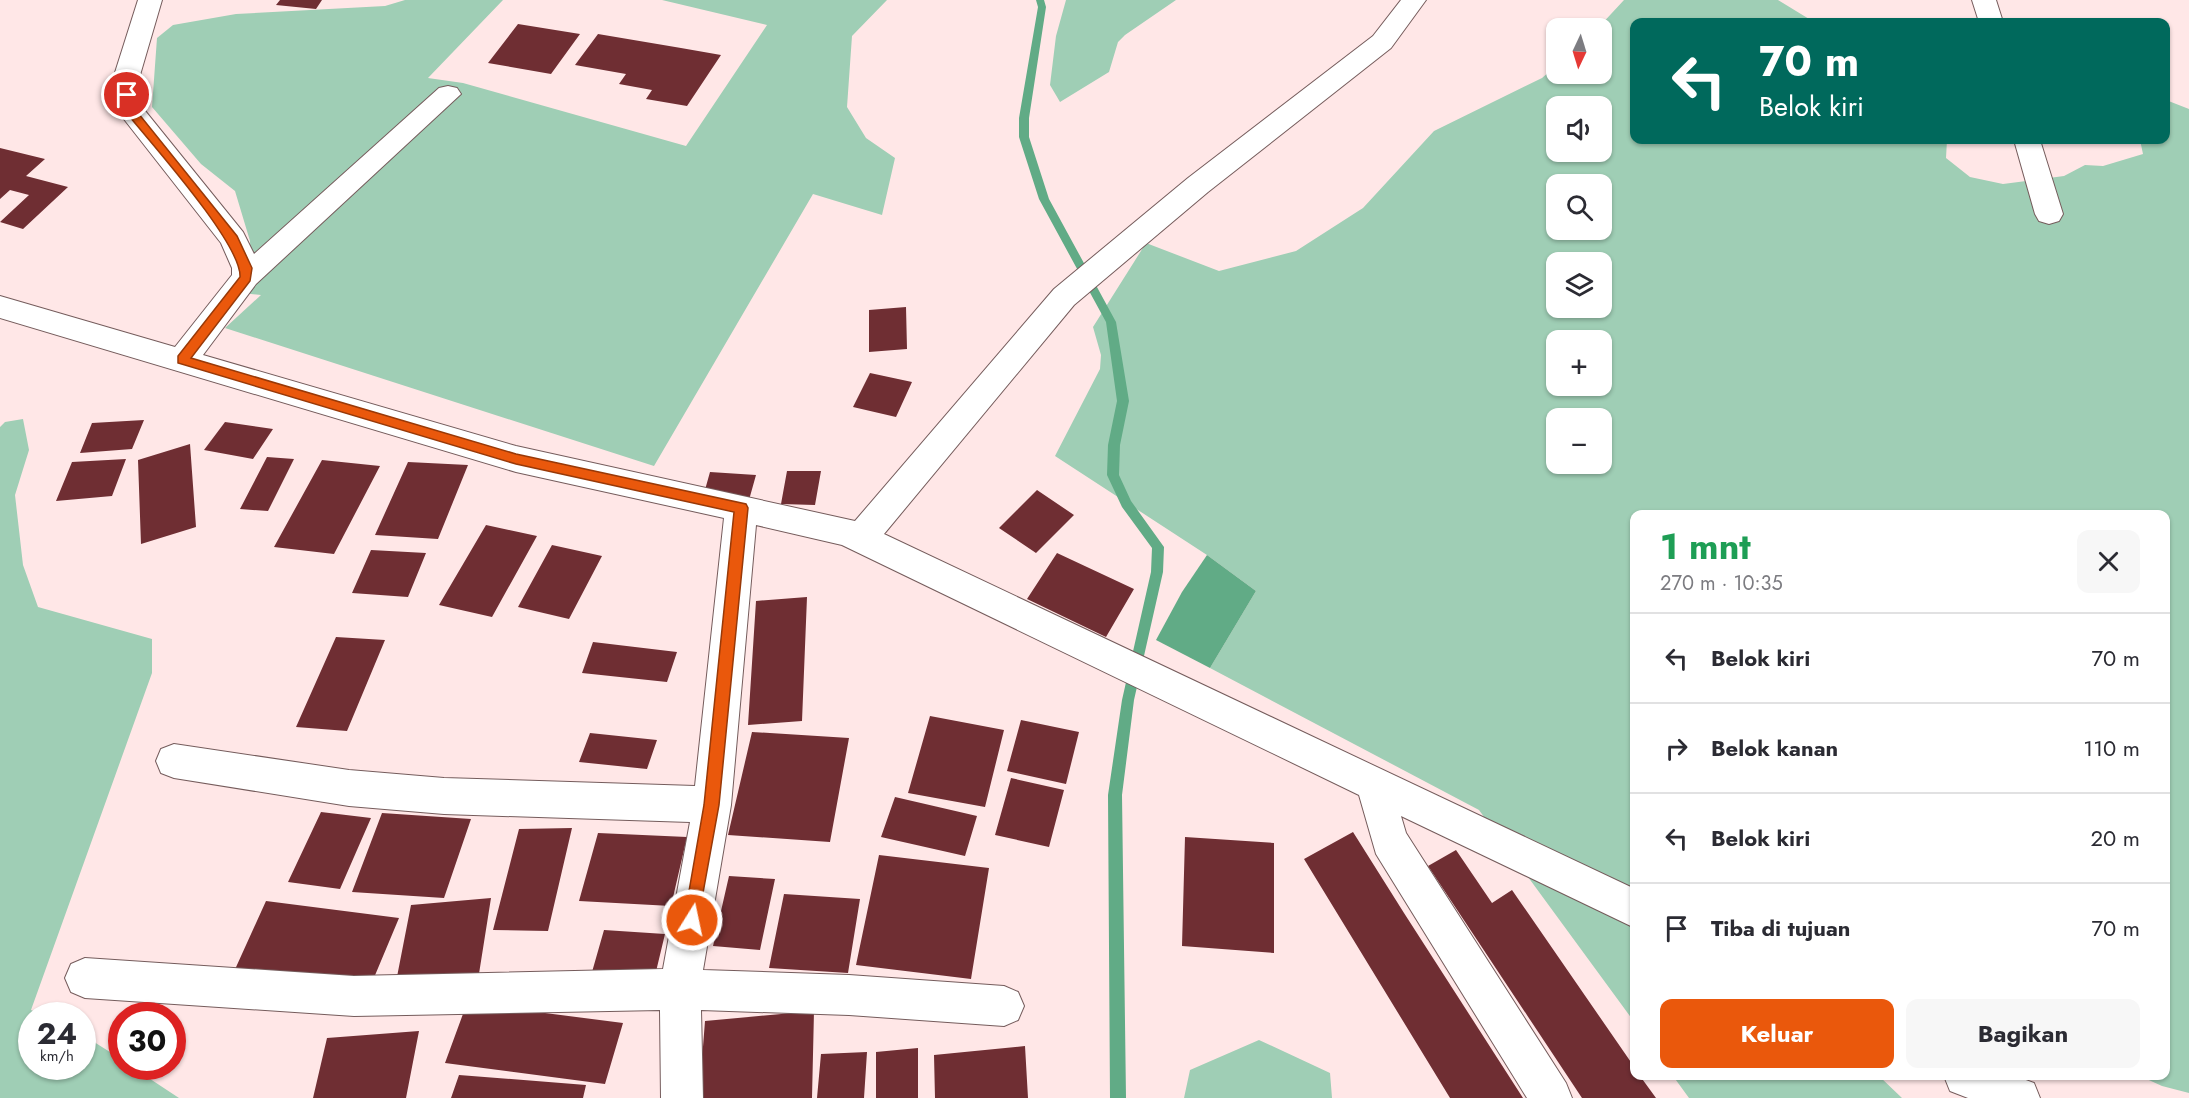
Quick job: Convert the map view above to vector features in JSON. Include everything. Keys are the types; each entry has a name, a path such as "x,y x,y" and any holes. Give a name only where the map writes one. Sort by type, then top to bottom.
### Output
{"street":[{"path":"150,0 133,49 125,82 129,109 233,239 246,268 246,278"},
{"path":"860,538 1064,297 1197,185 1382,42 1414,0"},
{"path":"1984,0 1990,18"},
{"path":"182,360 246,278 448,94"},
{"path":"2028,144 2049,214"},
{"path":"0,307 516,459 848,532 940,578 1106,653 1376,786 1630,907"},
{"path":"681,1098 680,989 712,805 741,508"},
{"path":"174,761 349,788 444,796 712,805"},
{"path":"1376,786 1389,841 1551,1098"},
{"path":"85,978 354,996 680,989 849,995 1004,1006"},
{"path":"1975,1080 2019,1098"}],"shaded area":[{"path":"405,0 503,0 428,78 463,83 686,146 767,25 662,0 887,0 852,36 847,107 866,138 895,158 882,215 813,194 654,466 225,328 261,295 241,293 251,274 250,241 235,191 201,164 152,107 157,38 173,25 236,14 385,6"},
{"path":"1066,0 1176,0 1118,42 1109,72 1060,102 1050,85 1056,36"},
{"path":"1624,0 1778,0 1807,18 1630,18 1630,144 1947,144 1946,158 1970,177 2003,184 2064,176 2085,165 2103,166 2143,154 2141,144 2170,144 2170,102 2189,109 2189,1093 2149,1080 2170,1080 2170,510 1630,510 1630,1016 1479,810 1210,668 1256,591 1207,555 1055,456 1100,369 1101,355 1093,327 1146,243 1219,271 1296,251 1363,208 1434,131 1546,75 1546,84 1612,84 1612,18 1607,18"},
{"path":"23,419 29,450 15,495 23,565 38,607 152,639 152,673 34,1002 18,1002 18,1080 96,1080 96,1043 108,1051 108,1080 152,1080 179,1098 0,1098 0,427 5,422"},
{"path":"1207,555 1256,591 1210,668 1156,640 1182,592"},
{"path":"1259,1040 1330,1073 1332,1098 1184,1098 1190,1070"},
{"path":"1676,1080 1883,1080 1902,1098 1689,1098"}],"building":[{"path":"280,0 322,0 316,9 276,5"},
{"path":"518,24 580,34 551,74 488,63"},
{"path":"598,34 721,55 687,106 646,99 652,90 619,84 626,74 575,65"},
{"path":"0,148 45,159 26,176 68,187 23,229 0,222 29,195 10,190 0,199"},
{"path":"906,307 907,349 869,352 869,310"},
{"path":"870,373 912,382 896,417 853,407"},
{"path":"144,420 132,449 80,453 92,423"},
{"path":"225,422 273,429 253,459 204,450"},
{"path":"190,444 196,527 141,544 138,460"},
{"path":"267,457 294,459 268,511 240,509"},
{"path":"126,459 112,496 56,501 72,462"},
{"path":"322,460 380,466 334,554 274,547"},
{"path":"408,462 468,465 438,539 375,535"},
{"path":"787,471 821,471 815,505 781,504"},
{"path":"710,472 756,475 749,500 703,497"},
{"path":"1037,490 1074,515 1036,553 999,528"},
{"path":"486,525 537,536 492,617 439,605"},
{"path":"552,545 602,556 569,619 518,607"},
{"path":"371,550 426,553 408,597 352,593"},
{"path":"1057,553 1134,589 1106,637 1027,599"},
{"path":"807,597 802,721 748,725 756,601"},
{"path":"336,637 385,640 347,731 296,727"},
{"path":"593,642 677,652 667,682 582,673"},
{"path":"930,716 1004,730 985,807 908,793"},
{"path":"1021,720 1079,732 1066,784 1007,771"},
{"path":"752,732 849,738 830,842 728,835"},
{"path":"590,733 657,740 647,769 579,762"},
{"path":"1011,778 1064,790 1049,847 995,835"},
{"path":"895,797 977,816 965,856 881,837"},
{"path":"321,812 371,818 340,889 288,882"},
{"path":"382,813 471,819 444,898 352,892"},
{"path":"572,828 548,931 493,930 519,829"},
{"path":"1353,832 1523,1098 1450,1098 1304,859"},
{"path":"598,833 687,837 671,906 579,901"},
{"path":"1185,837 1274,843 1274,953 1182,946"},
{"path":"1456,850 1492,903 1512,890 1630,1061 1630,1080 1643,1080 1656,1098 1582,1098 1428,866"},
{"path":"879,855 989,868 971,979 856,965"},
{"path":"729,876 775,879 760,950 713,946"},
{"path":"784,894 860,899 848,973 769,968"},
{"path":"491,898 478,980 395,987 411,905"},
{"path":"266,901 399,918 368,992 232,976"},
{"path":"604,930 665,934 653,984 590,979"},
{"path":"467,1003 623,1023 605,1084 445,1063"},
{"path":"814,1011 812,1098 699,1098 705,1021"},
{"path":"419,1031 406,1098 313,1098 327,1038"},
{"path":"1025,1046 1028,1098 935,1098 934,1055"},
{"path":"918,1048 918,1098 876,1098 876,1052"},
{"path":"867,1052 864,1098 817,1098 821,1054"},
{"path":"459,1075 586,1085 583,1098 451,1098"}],"waterway":[{"path":"1040,0 1042,7 1024,118 1024,137 1044,199 1111,322 1123,401 1114,445 1113,475 1126,504 1158,547 1157,572 1128,700 1115,795 1118,1098"}],"route":[{"path":"127,95 129,109 233,239 246,268 246,278 182,360 516,459 741,508 712,805 692,920"}]}
